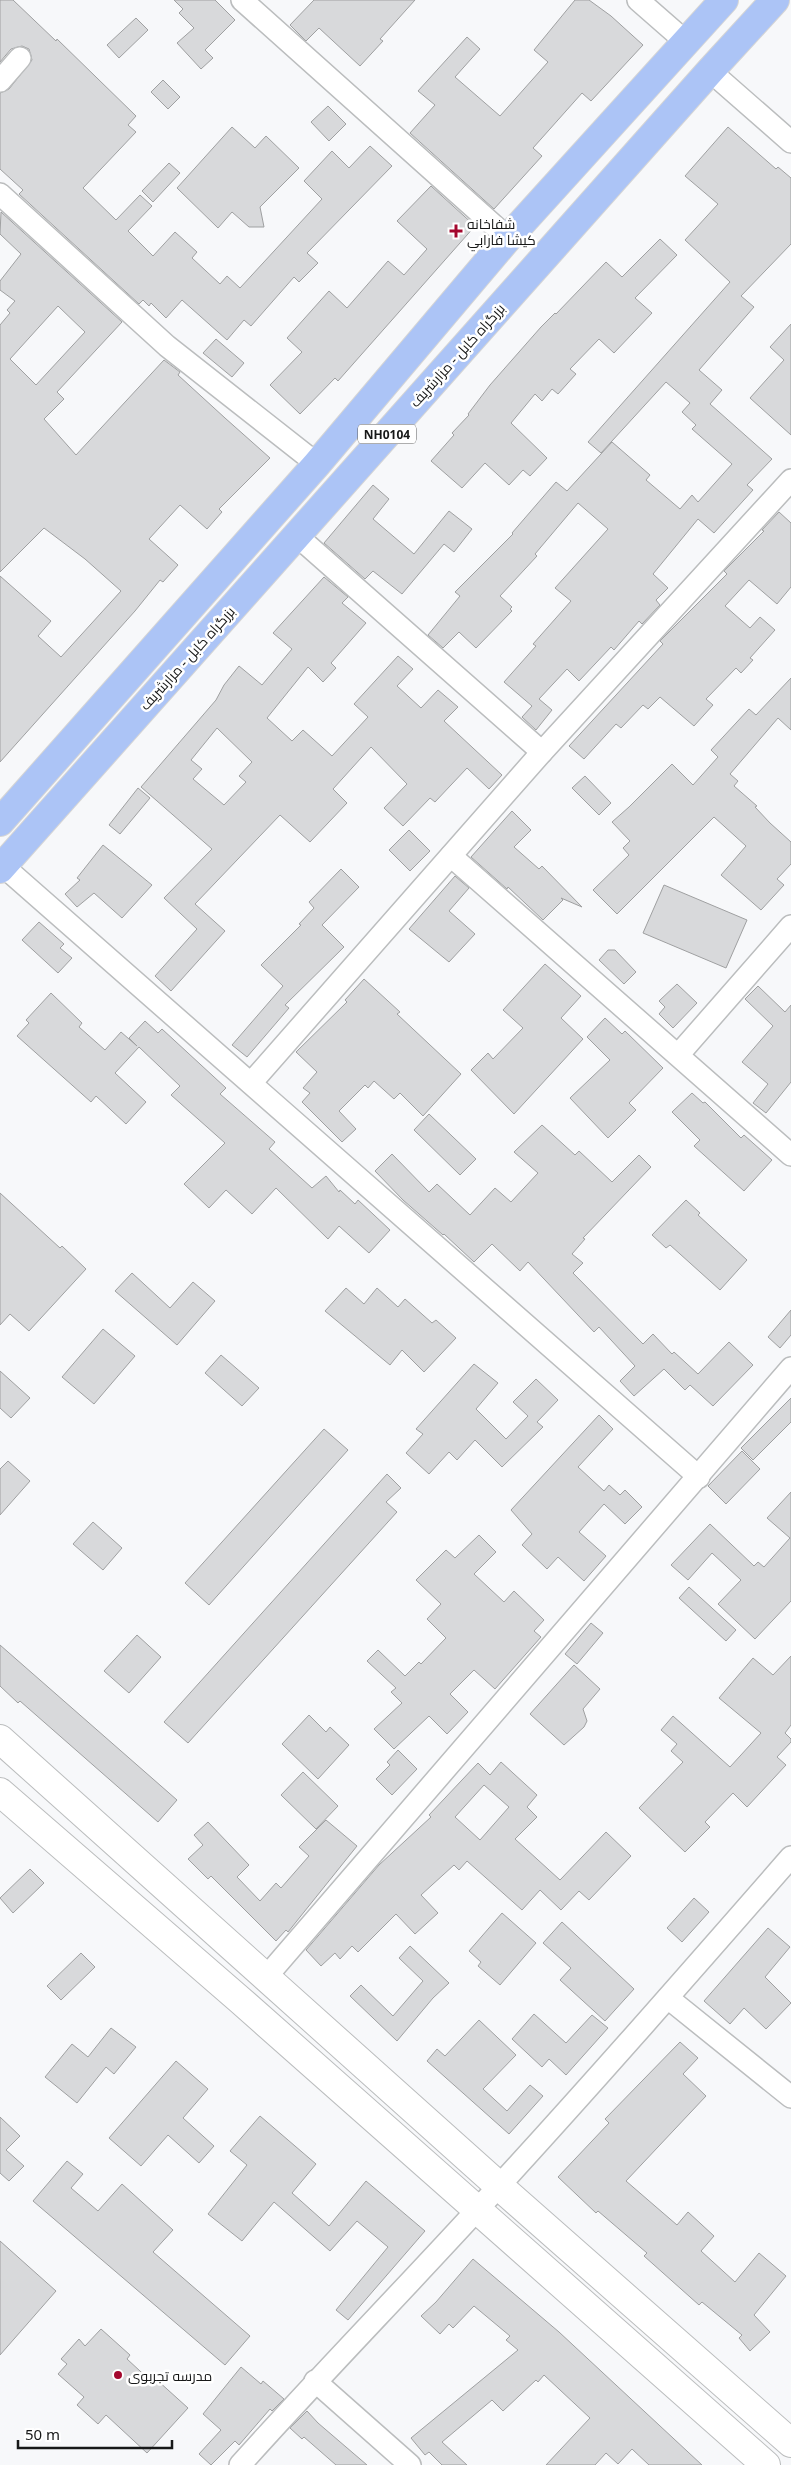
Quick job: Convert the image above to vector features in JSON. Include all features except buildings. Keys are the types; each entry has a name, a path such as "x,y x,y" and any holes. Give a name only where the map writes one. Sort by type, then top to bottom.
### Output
{"highway":[{"name":"NH0104","path":"0,822 317,464 508,238 724,0"},
{"name":"بزرگراه کابل - مزارشریف","path":"1,867 710,71 776,0"}],"main road":[{"path":"0,1739 267,1976 498,2186 791,2443"},
{"path":"0,1792 240,2000 476,2211 766,2465"}],"street":[{"path":"242,0 508,238"},
{"path":"638,0 686,42"},
{"path":"0,81 20,58"},
{"path":"710,71 791,142"},
{"path":"0,194 167,346 317,464"},
{"path":"251,1083 542,752 791,480"},
{"path":"296,535 542,752"},
{"path":"452,856 679,1054 791,1155"},
{"path":"1,867 251,1083 699,1476"},
{"path":"679,1054 791,926"},
{"path":"267,1976 791,1368"},
{"path":"240,2465 315,2381 476,2211 668,1998 791,1857"},
{"path":"668,1998 791,2096"},
{"path":"315,2381 399,2462"}],"place":[{"name":"شفاخانه كيشا فارابي","path":"456,231"},
{"name":"مدرسه تجربوى","path":"118,2375"}]}
